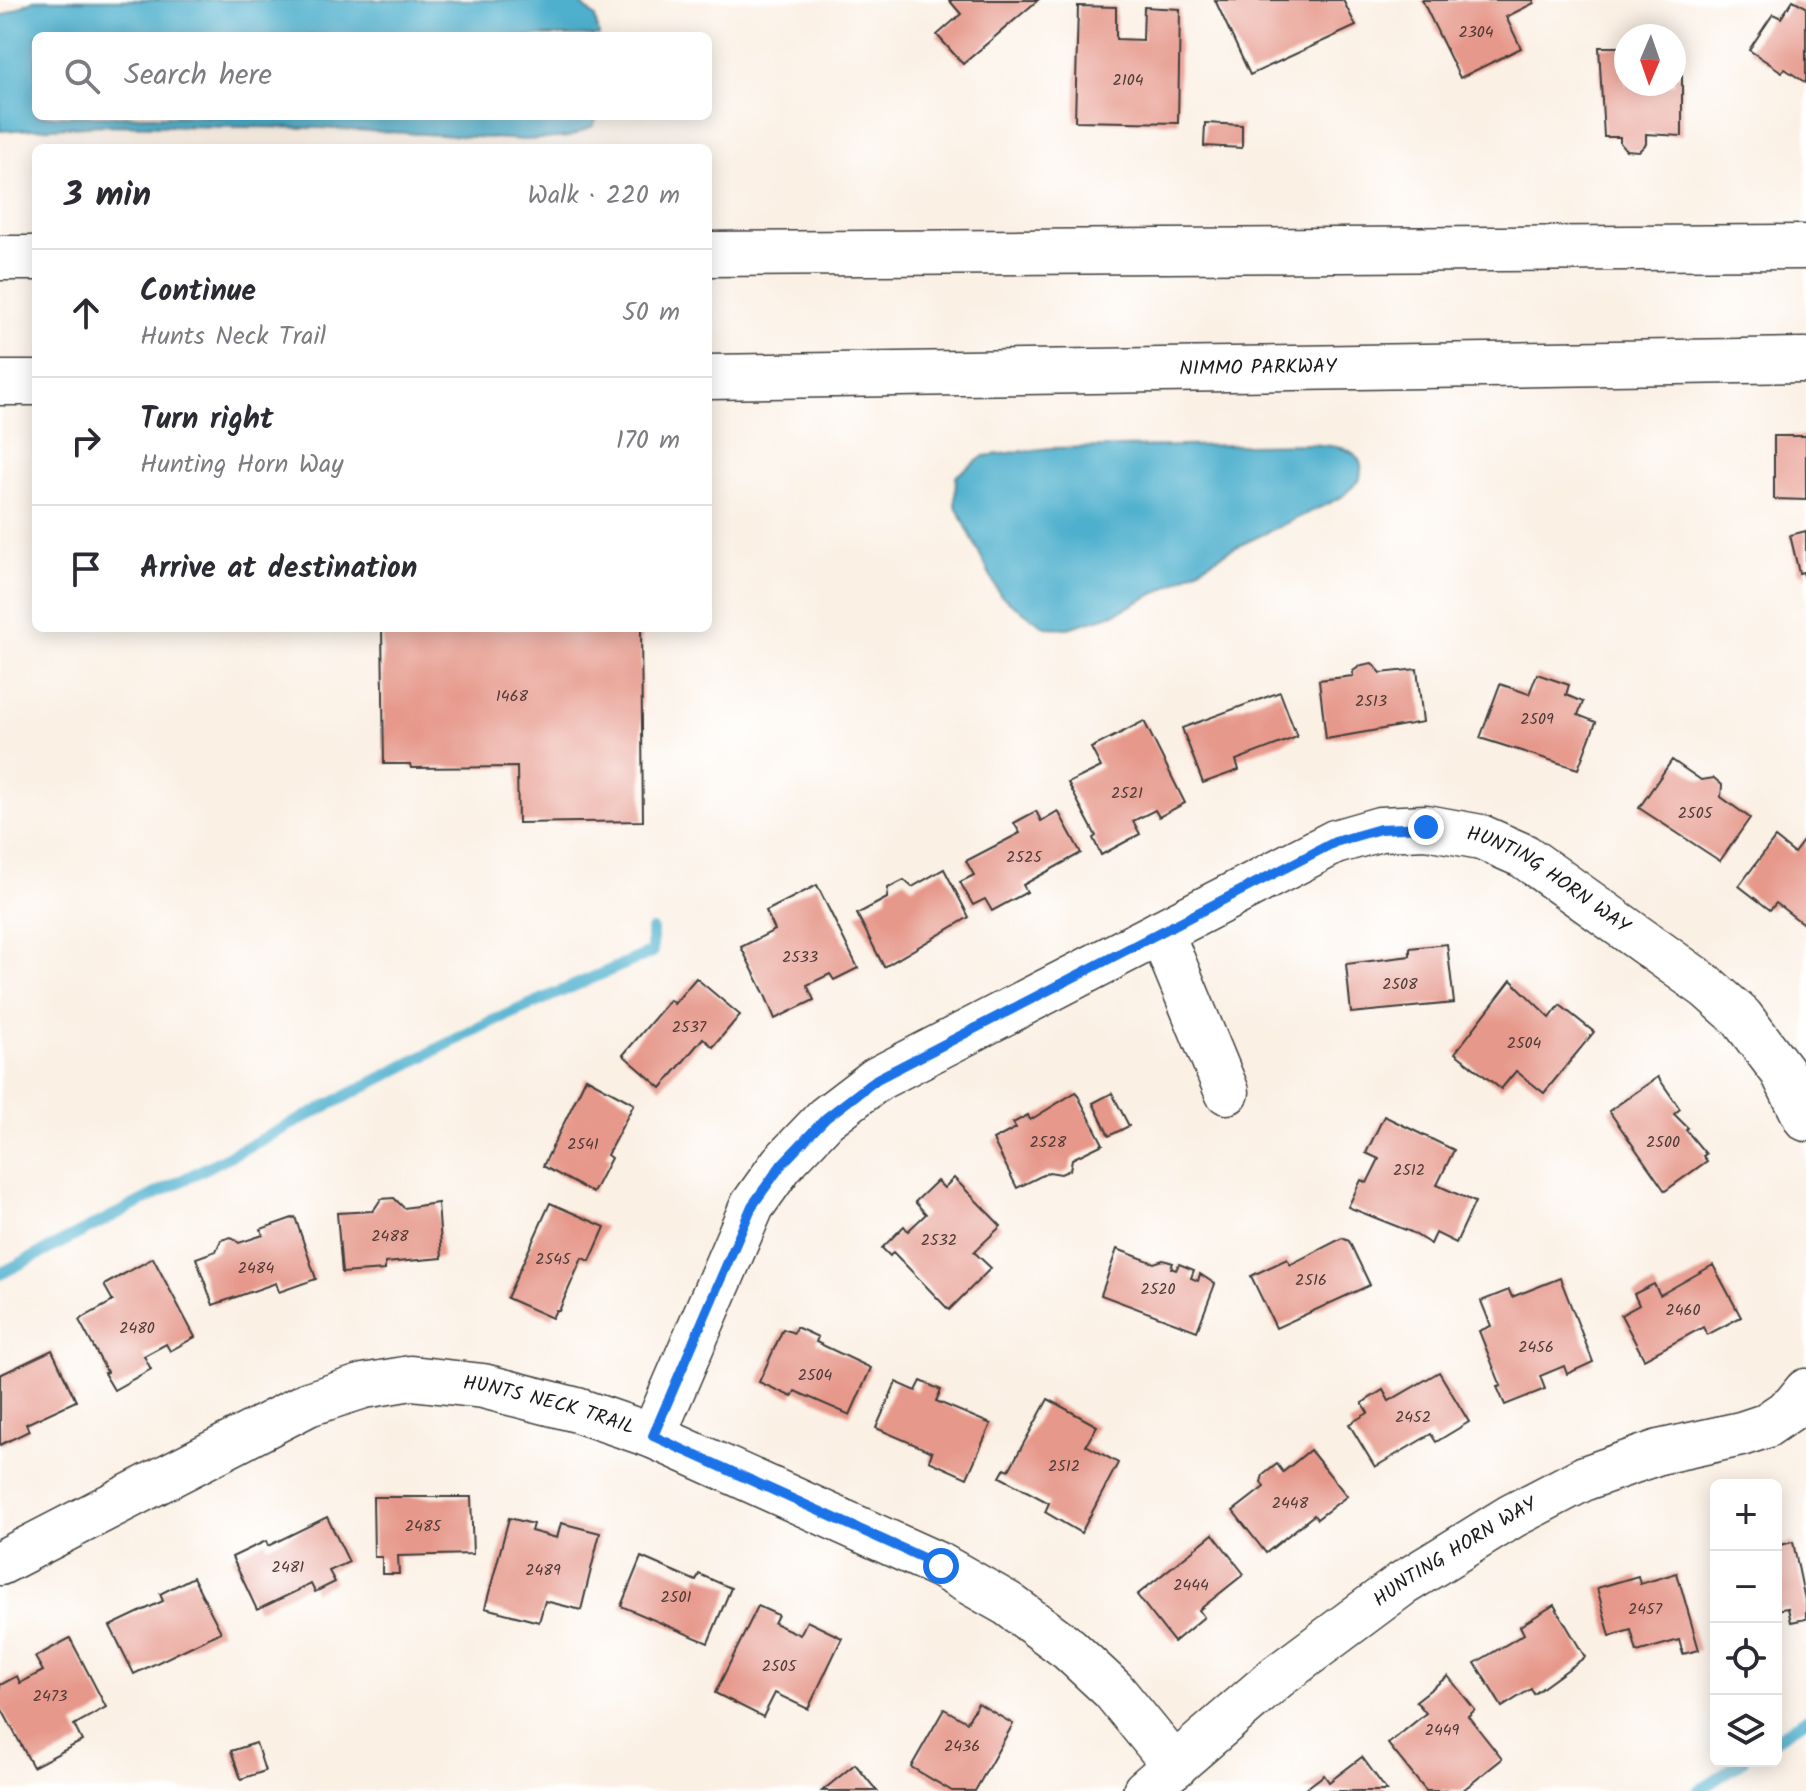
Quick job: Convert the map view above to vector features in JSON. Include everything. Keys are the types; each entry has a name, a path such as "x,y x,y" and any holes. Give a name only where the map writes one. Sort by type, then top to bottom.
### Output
{"main road":[{"path":"712,254 1806,247"},
{"path":"0,258 32,258"},
{"name":"NIMMO PARKWAY","path":"712,377 1806,360"},
{"path":"0,383 32,383"},
{"name":"HUNTING HORN WAY","path":"653,1436 752,1206 782,1164 826,1118 877,1079 1335,842 1380,829 1426,827 1481,837 1524,856 1707,987 1794,1063 1806,1119"},
{"path":"1161,932 1227,1092"},
{"name":"HUNTS NECK TRAIL","path":"0,1563 308,1404 364,1386 411,1378 483,1386 577,1410 653,1436 941,1566 1008,1604 1069,1649 1113,1690 1160,1779"},
{"name":"HUNTING HORN WAY","path":"1160,1779 1277,1677 1402,1584 1512,1516 1585,1478 1659,1452 1765,1426 1793,1407 1806,1391"}],"water":[{"path":"34,0 577,0 595,17 598,32 32,32 32,120 596,120 593,126 569,137 526,140 320,128 103,125 0,131 0,17"},
{"path":"1308,444 1339,447 1358,458 1360,479 1342,497 1230,550 1114,614 1068,628 1045,627 1000,595 955,504 956,476 984,456 1050,448"}],"building":[{"path":"949,0 1038,0 963,64 937,35 961,14"},
{"path":"1215,0 1343,0 1356,26 1250,75"},
{"path":"1422,0 1533,0 1534,3 1506,17 1521,48 1460,78"},
{"path":"1793,0 1806,7 1806,83 1785,69 1782,72 1749,50 1773,14 1781,18"},
{"path":"1078,6 1116,7 1116,39 1143,40 1144,7 1180,9 1178,123 1075,121"},
{"path":"1599,47 1614,47 1614,96 1682,96 1682,136 1646,134 1646,144 1639,151 1626,150 1620,143 1620,137 1604,137"},
{"path":"1205,123 1242,125 1242,148 1204,146"},
{"path":"1774,436 1806,436 1806,500 1774,499"},
{"path":"1806,531 1805,579 1803,572 1799,573 1790,535"},
{"path":"382,632 641,632 643,821 518,823 517,767 411,768 410,764 384,764"},
{"path":"1372,663 1381,673 1417,669 1423,722 1326,739 1319,680 1353,676 1353,671"},
{"path":"1537,674 1569,685 1566,695 1583,702 1578,715 1596,722 1578,769 1480,738 1500,684 1529,694"},
{"path":"1280,692 1297,737 1236,760 1239,770 1203,783 1182,728"},
{"path":"1144,721 1185,803 1159,817 1155,810 1133,821 1140,834 1101,855 1093,838 1096,836 1068,783 1101,767 1091,748"},
{"path":"1672,760 1701,780 1714,778 1722,785 1721,797 1750,818 1720,861 1639,808"},
{"path":"1036,811 1041,821 1058,811 1081,853 1023,885 1027,892 992,911 985,899 973,905 960,882 974,875 966,861 1020,833 1014,823"},
{"path":"1806,837 1806,926 1776,903 1770,910 1739,886 1775,838 1794,853"},
{"path":"944,869 969,917 884,967 857,914 887,898 888,888 904,880 912,887"},
{"path":"817,885 858,968 834,980 830,974 807,985 814,1000 775,1019 741,947 775,930 766,911"},
{"path":"1447,944 1454,1003 1351,1013 1346,964 1410,956 1410,948"},
{"path":"696,978 740,1015 713,1047 703,1038 661,1088 623,1055 670,1000 674,1004"},
{"path":"1511,980 1550,1018 1560,1005 1594,1032 1544,1093 1516,1071 1501,1089 1455,1053"},
{"path":"1658,1077 1680,1109 1674,1114 1688,1128 1686,1130 1706,1154 1703,1156 1707,1161 1665,1191 1609,1111"},
{"path":"586,1078 634,1104 607,1155 611,1158 593,1193 543,1166"},
{"path":"1076,1092 1103,1144 1072,1159 1070,1170 1061,1174 1049,1172 1017,1188 993,1140 1016,1128 1013,1123 1028,1115 1030,1120"},
{"path":"1112,1093 1129,1126 1109,1136 1093,1103"},
{"path":"1384,1116 1454,1150 1437,1185 1475,1202 1456,1243 1436,1233 1431,1244 1411,1232 1348,1207 1361,1180 1367,1183 1379,1159 1366,1153"},
{"path":"954,1178 1001,1226 974,1252 991,1268 949,1310 893,1252 890,1256 882,1248 904,1226 908,1231 926,1214 915,1202 937,1181 944,1188"},
{"path":"394,1198 404,1208 438,1203 442,1258 385,1263 385,1270 342,1273 337,1213 373,1211 381,1199"},
{"path":"550,1203 605,1227 590,1261 582,1258 559,1311 556,1310 552,1318 507,1298"},
{"path":"295,1217 316,1279 279,1292 276,1283 213,1305 196,1258 216,1251 221,1240 231,1237 239,1243 263,1235 261,1229"},
{"path":"1342,1238 1349,1241 1370,1285 1276,1328 1251,1276 1287,1259 1290,1265"},
{"path":"1117,1249 1154,1263 1163,1260 1173,1263 1171,1268 1176,1270 1179,1264 1194,1270 1191,1278 1198,1281 1200,1274 1215,1284 1197,1331 1101,1295"},
{"path":"153,1258 195,1337 170,1351 166,1344 144,1356 151,1369 114,1390 79,1320 113,1301 104,1285"},
{"path":"1713,1265 1741,1317 1707,1335 1703,1327 1644,1359 1621,1315 1639,1305 1634,1294 1654,1284 1660,1295"},
{"path":"1560,1278 1593,1362 1567,1374 1564,1366 1540,1376 1545,1389 1505,1405 1497,1387 1501,1386 1479,1331 1491,1326 1481,1301 1509,1290 1512,1297"},
{"path":"796,1327 818,1337 816,1342 871,1368 850,1415 795,1391 792,1397 759,1382 783,1329 794,1333"},
{"path":"52,1350 76,1401 26,1424 29,1431 0,1445 0,1375"},
{"path":"1439,1372 1469,1422 1436,1442 1431,1434 1375,1467 1349,1424 1368,1413 1362,1403 1383,1390 1389,1401"},
{"path":"921,1381 941,1390 936,1401 991,1424 967,1478 929,1461 932,1452 876,1428 896,1382 916,1391"},
{"path":"1048,1399 1097,1426 1086,1445 1118,1463 1081,1533 1045,1512 1049,1503 1000,1477 1005,1468 1009,1470"},
{"path":"1310,1450 1347,1496 1317,1519 1314,1515 1266,1553 1233,1511 1264,1487 1261,1482 1263,1475 1277,1464 1283,1472"},
{"path":"373,1497 471,1497 473,1554 398,1556 399,1574 382,1574 382,1557 374,1557"},
{"path":"327,1517 349,1562 329,1571 335,1582 315,1592 311,1584 257,1610 232,1557 266,1541 268,1546"},
{"path":"509,1518 533,1524 531,1531 557,1538 561,1523 600,1533 581,1610 545,1601 539,1622 485,1608"},
{"path":"1213,1534 1244,1574 1199,1610 1204,1617 1174,1642 1137,1595"},
{"path":"1793,1542 1806,1619 1791,1622 1788,1608 1782,1609 1782,1545"},
{"path":"641,1557 696,1581 699,1574 731,1588 708,1643 621,1606"},
{"path":"1677,1573 1699,1650 1683,1654 1679,1640 1637,1652 1631,1630 1610,1636 1597,1588 1638,1576 1640,1584"},
{"path":"193,1577 221,1632 134,1674 110,1626 163,1601 160,1594"},
{"path":"1554,1605 1585,1657 1534,1694 1531,1689 1502,1707 1475,1663 1524,1634 1520,1626"},
{"path":"758,1606 778,1615 774,1623 800,1635 807,1621 842,1638 808,1709 775,1693 763,1717 715,1693"},
{"path":"70,1638 106,1707 74,1725 82,1741 33,1767 0,1706 0,1685 17,1676 20,1683 43,1671 35,1657"},
{"path":"1448,1676 1475,1710 1468,1716 1502,1759 1462,1791 1426,1791 1388,1744 1426,1713 1416,1701"},
{"path":"978,1703 1013,1724 975,1791 952,1791 911,1767 944,1709 967,1722"},
{"path":"256,1743 265,1771 241,1779 231,1751"},
{"path":"1362,1757 1387,1791 1303,1791 1324,1775 1329,1782"},
{"path":"855,1764 877,1791 822,1791"}],"waterway":[{"path":"0,1274 486,1024 652,952 652,930"},
{"path":"1782,1735 1806,1719"},
{"path":"1698,1791 1734,1767"}],"route":[{"path":"941,1566 653,1436 752,1206 782,1164 826,1118 877,1079 1335,842 1380,829 1426,827"}]}
